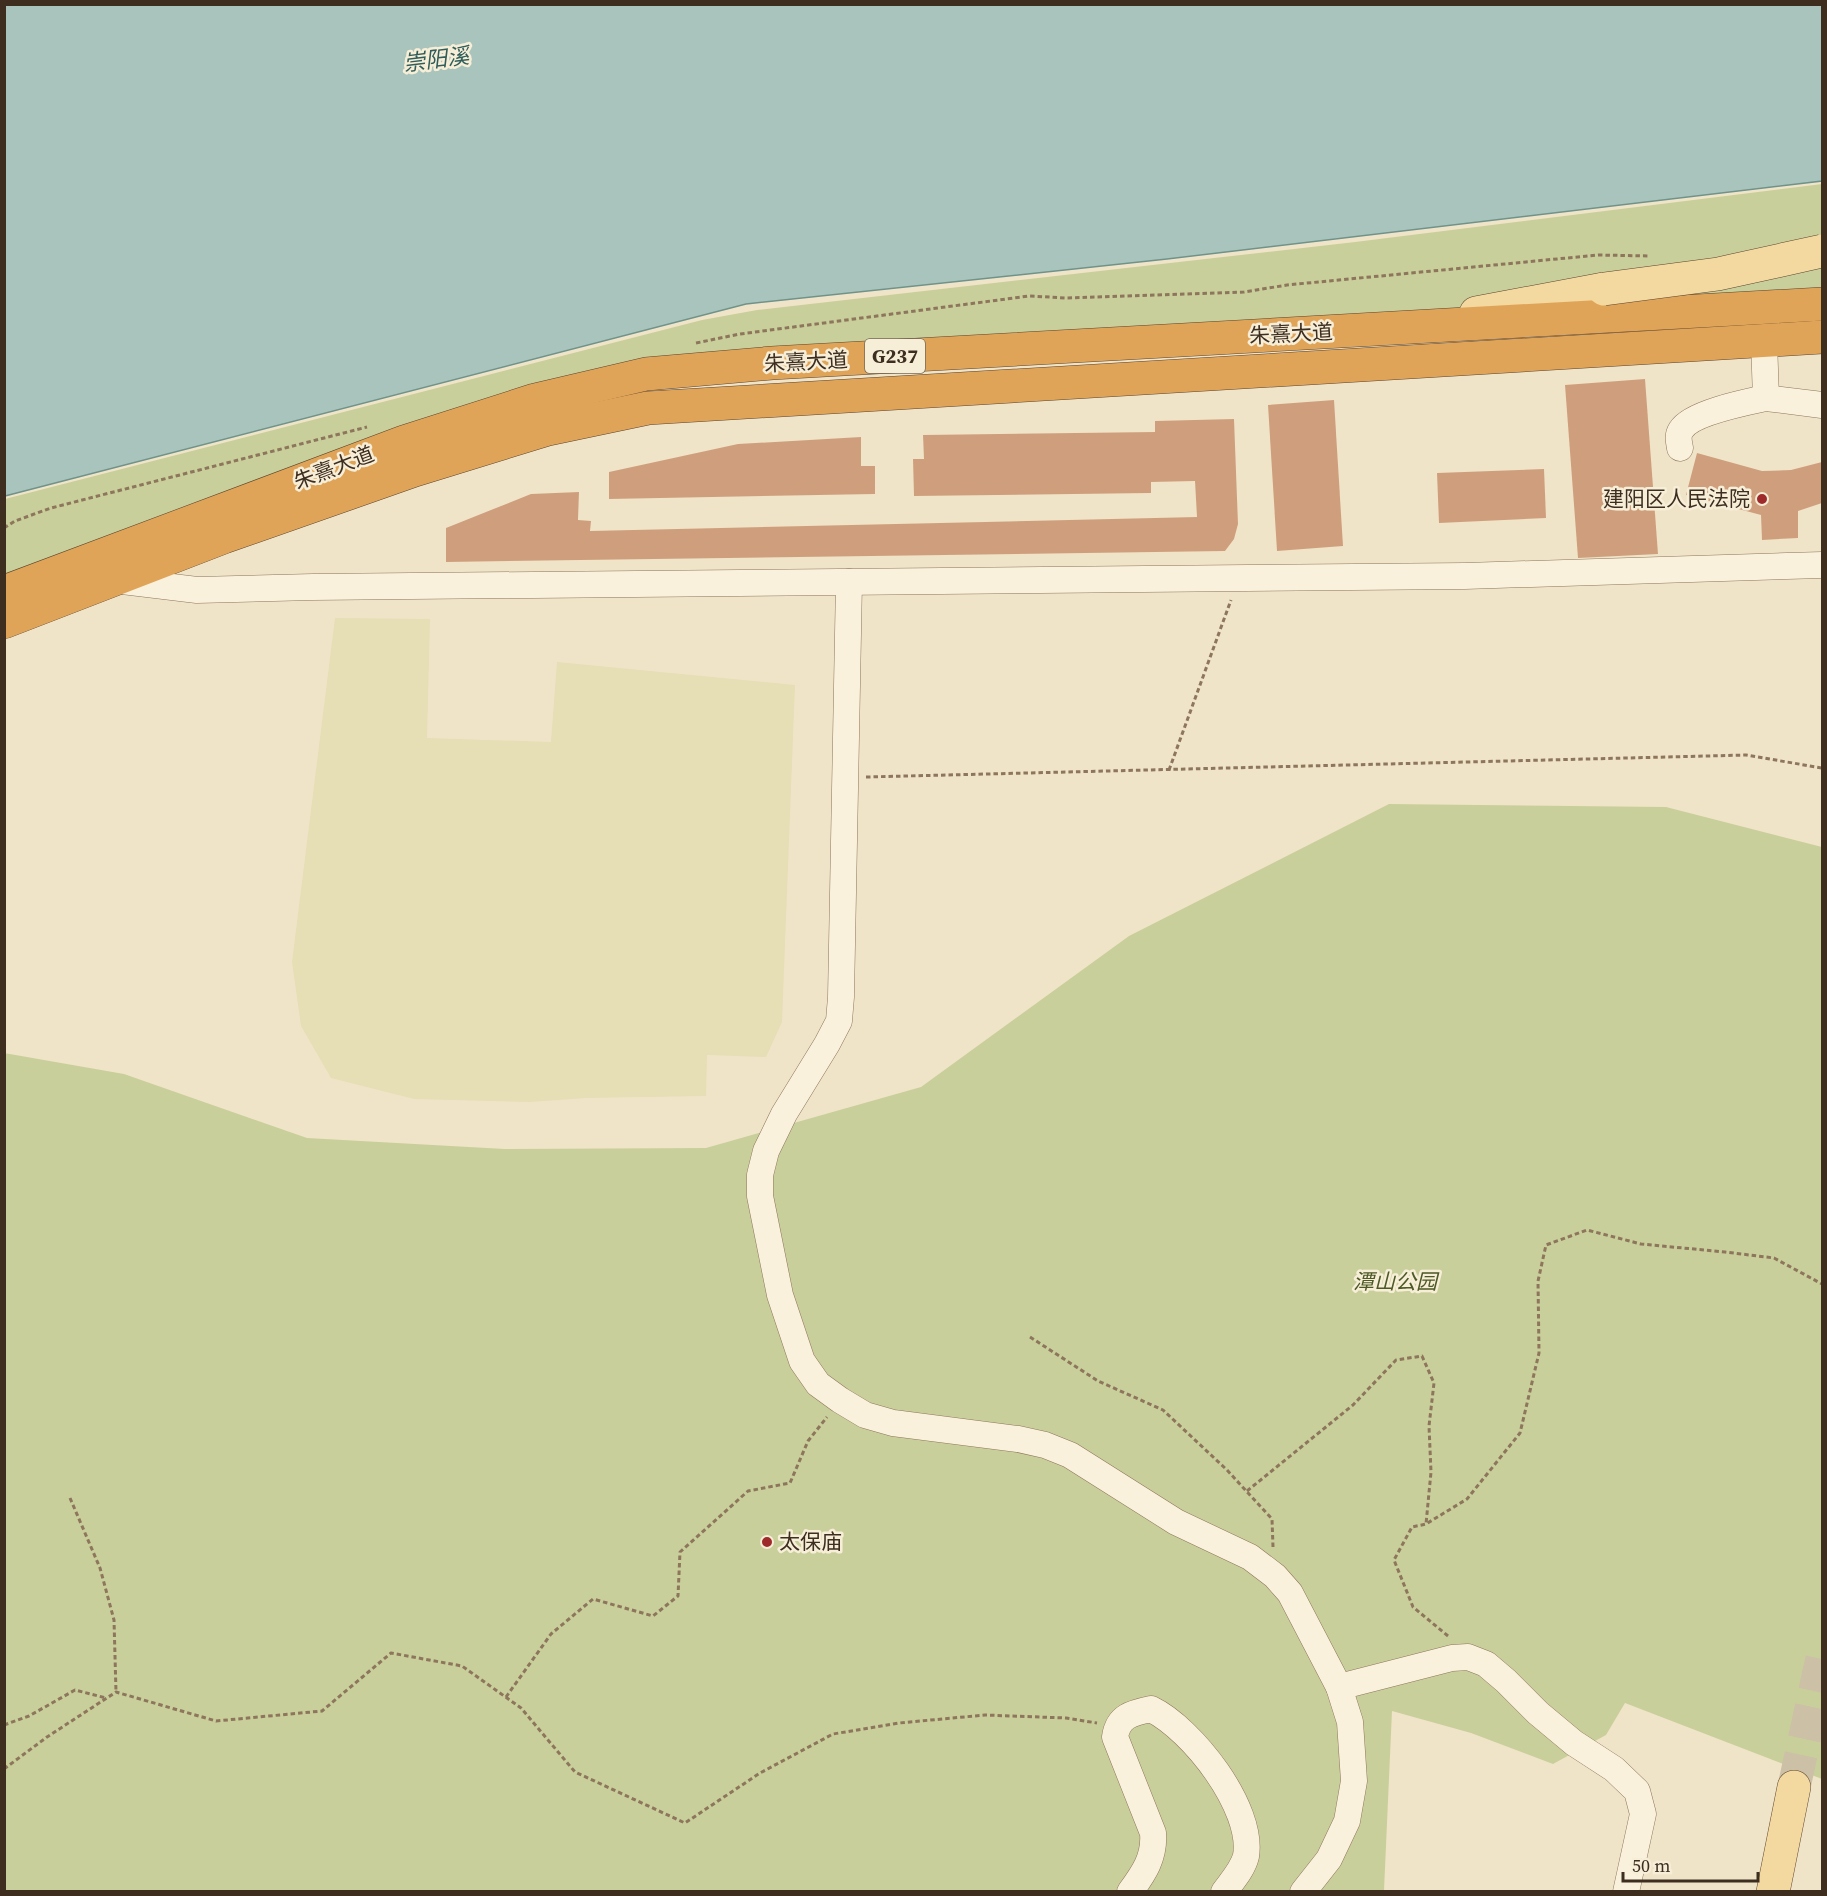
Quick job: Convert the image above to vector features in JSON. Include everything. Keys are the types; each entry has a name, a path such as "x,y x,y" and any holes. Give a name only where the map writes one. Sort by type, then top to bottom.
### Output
{"highway":[{"name":"朱熹大道","path":"4,592 404,442 535,400 646,374 784,363 1822,304"},
{"name":"朱熹大道","path":"4,622 224,537 416,470 548,429 648,408 1822,337"}],"main road":[{"path":"1387,329 1604,289 1718,274 1822,251"},
{"path":"1773,1892 1794,1787"}],"street":[{"path":"1764,341 1766,398"},
{"path":"1680,448 1678,439 1680,430 1686,425 1704,415 1738,404 1766,398 1822,405"},
{"path":"41,579 114,580 197,590 337,586 1465,576 1822,565"},
{"path":"849,582 841,997 838,1020 827,1044 784,1114 766,1151 760,1175 760,1196 780,1295 802,1361 818,1384 865,1415 893,1423 1018,1439 1045,1445 1071,1455 1176,1522 1250,1557 1275,1576 1290,1593 1339,1687 1350,1722 1354,1781 1347,1821 1329,1859 1303,1892"},
{"path":"1339,1687 1452,1658 1468,1657 1486,1664 1538,1713 1574,1743 1614,1769 1637,1791 1643,1814 1626,1892"},
{"path":"1130,1892 1151,1861 1154,1839 1115,1737 1117,1726 1125,1717 1151,1709 1186,1736 1228,1788 1238,1808 1245,1828 1245,1858 1236,1877 1224,1892"}],"path":[{"path":"1168,770 1239,579"},
{"path":"845,778 1746,755 1822,768"},
{"path":"1468,1657 1451,1639 1413,1607 1394,1560 1412,1527 1426,1524 1467,1499 1520,1433 1539,1353 1538,1281 1546,1245 1587,1230 1641,1244 1773,1258 1822,1284"},
{"path":"1030,1337 1098,1381 1163,1410 1227,1470 1272,1519 1275,1576"},
{"path":"1247,1491 1286,1462 1353,1405 1396,1360 1422,1356 1434,1383 1429,1426 1431,1472 1426,1524"},
{"path":"506,1697 551,1634 593,1599 653,1616 678,1596 680,1551 748,1491 790,1483 808,1441 840,1400"},
{"path":"70,1498 100,1568 114,1620 116,1692"},
{"path":"4,1769 47,1737 116,1692 216,1721 322,1711 391,1653 462,1665 521,1708 575,1772 685,1823 760,1773 833,1734 899,1723 985,1715 1066,1718 1117,1726"},
{"path":"4,1725 29,1716 75,1690 106,1698"}],"shaded area":[{"path":"335,618 430,619 427,738 551,742 557,662 795,685 782,1022 766,1057 707,1055 706,1096 586,1098 530,1102 414,1099 331,1078 301,1026 292,962"}],"green space":[{"path":"1822,184 1822,291 629,371 5,585 5,499 702,320 757,310 1355,242"},
{"name":"潭山公园","path":"1389,804 1666,807 1822,847 1822,1779 1625,1703 1606,1735 1553,1764 1471,1733 1392,1711 1384,1891 5,1891 4,1053 124,1074 307,1138 505,1149 706,1148 921,1087 1129,936"}],"water":[{"name":"崇阳溪","path":"5,4 1822,5 1822,181 1167,259 746,304 5,496"}],"building":[{"path":"1645,379 1658,554 1578,558 1565,385"},
{"path":"1334,400 1343,546 1277,551 1268,405"},
{"path":"1234,419 1238,524 1234,539 1225,551 446,562 446,528 531,494 579,492 578,520 591,521 590,531 1197,517 1195,481 1151,482 1151,493 914,496 913,459 924,459 923,435 1155,432 1155,421"},
{"path":"861,437 861,466 875,466 875,494 609,499 609,472 738,444"},
{"name":"建阳区人民法院","path":"1697,453 1762,471 1791,470 1822,462 1822,503 1798,511 1798,538 1762,540 1761,515 1686,495"},
{"path":"1544,469 1546,518 1439,523 1437,473"}],"tunnel":[{"path":"1794,1787 1822,1658"}],"place":[{"name":"建阳区人民法院","path":"1762,499"},
{"name":"太保庙","path":"767,1542"}]}
